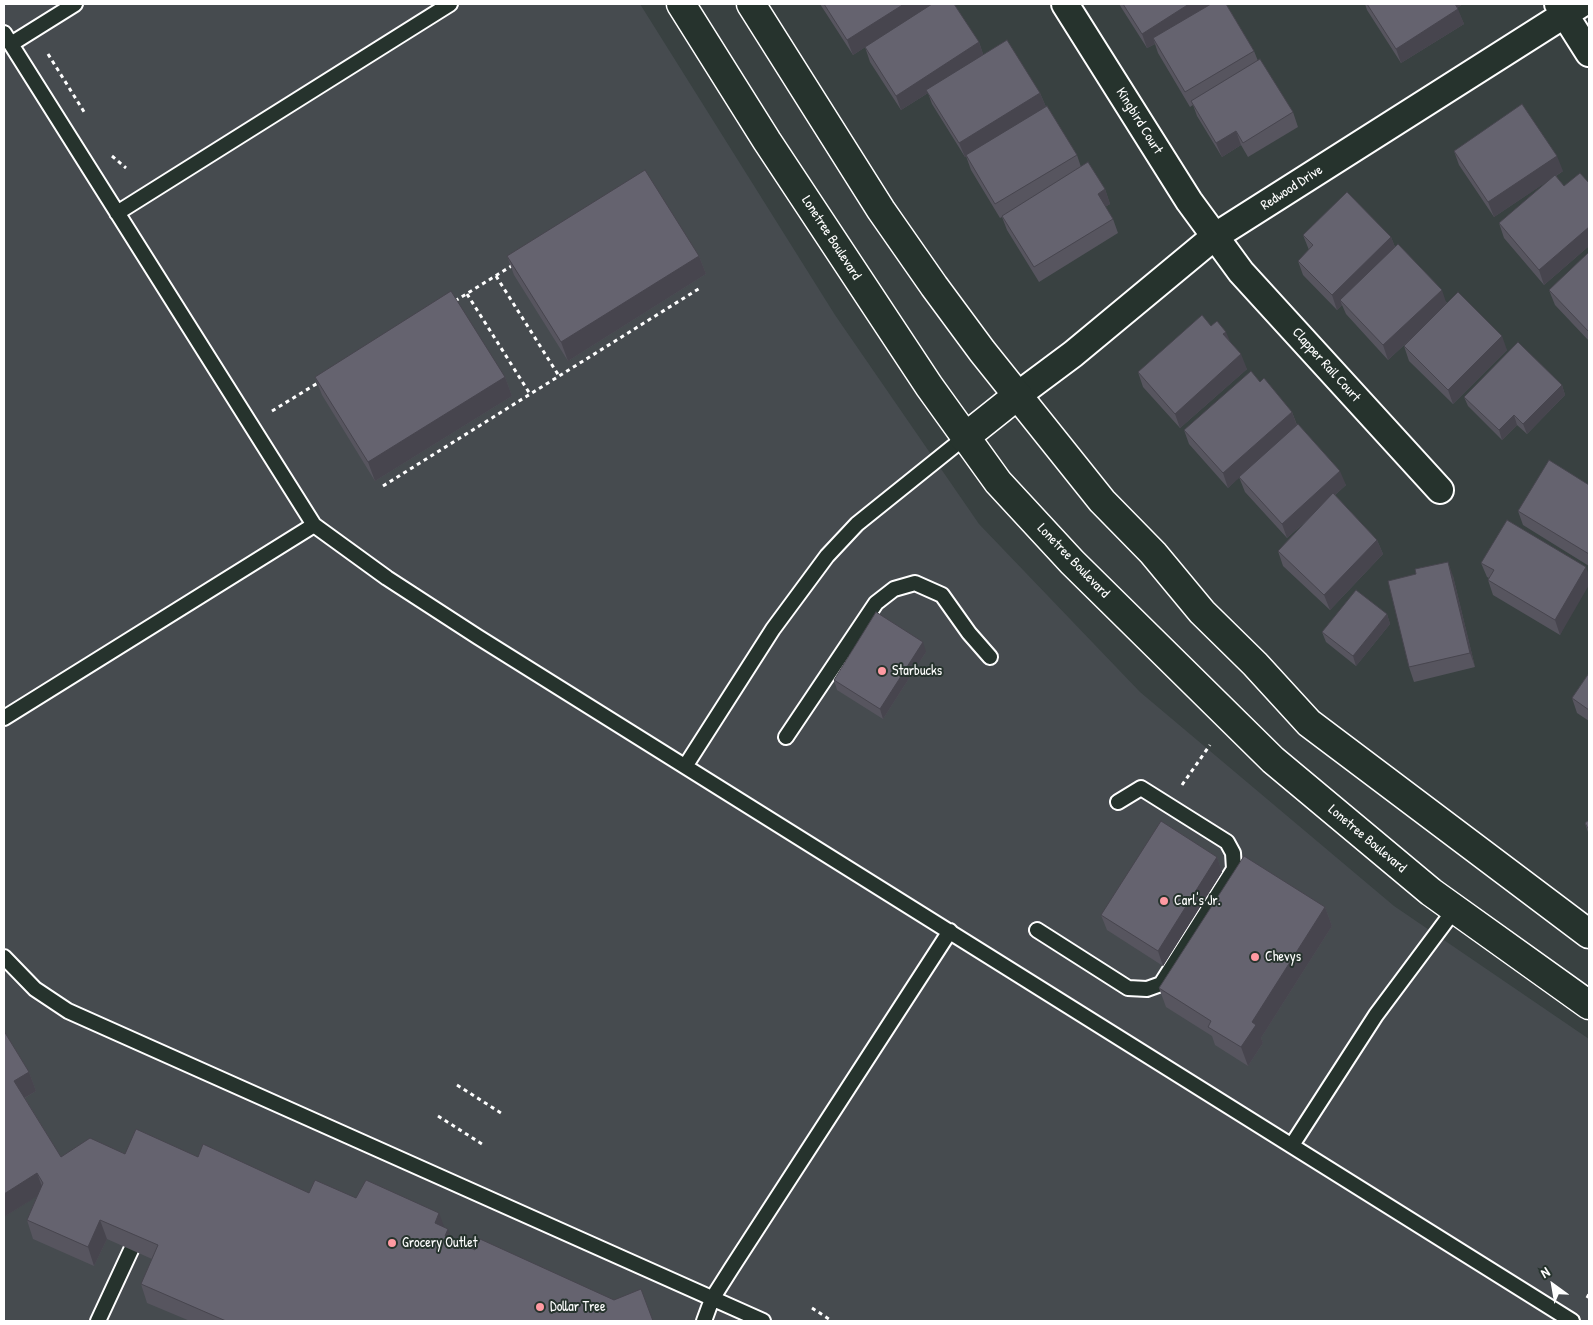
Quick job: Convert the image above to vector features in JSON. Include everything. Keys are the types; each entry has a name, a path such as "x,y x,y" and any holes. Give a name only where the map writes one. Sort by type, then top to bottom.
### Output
{"main road":[{"name":"Lonetree Boulevard","path":"682,4 768,141 964,438 998,482 1072,562 1224,714 1347,824 1455,909 1589,1005"},
{"path":"751,4 881,210 968,334 1102,501 1153,553 1202,612 1255,664 1309,723 1589,934"},
{"path":"964,438 1018,395"}],"street":[{"name":"Kingbird Court","path":"1066,4 1189,201 1214,237"},
{"name":"Redwood Drive","path":"1018,395 1073,354 1214,237 1568,7"},
{"path":"1568,7 1589,53"},
{"name":"Clapper Rail Court","path":"1214,237 1241,272 1440,490"}],"lane":[{"path":"75,4 7,38 314,525 387,578 1572,1321"},
{"path":"117,213 450,4"},
{"path":"686,765 773,628 827,556 864,519 964,438"},
{"path":"4,718 314,525"},
{"path":"786,737 876,603 894,589 915,583 942,595 969,633 990,657"},
{"path":"1037,930 1128,988 1147,989 1161,984 1234,868 1233,854 1227,842 1142,788 1118,802"},
{"path":"1292,1145 1376,1015 1455,909"},
{"path":"704,1321 712,1299 950,931"},
{"path":"4,957 35,989 68,1011 764,1321"},
{"path":"98,1321 131,1250"}],"path":[{"path":"48,54 87,116"},
{"path":"107,148 119,164 126,168"},
{"path":"450,304 521,260"},
{"path":"496,276 559,376"},
{"path":"383,486 700,288"},
{"path":"467,294 530,394"},
{"path":"272,411 323,380"},
{"path":"1178,790 1210,744"},
{"path":"457,1085 502,1113"},
{"path":"438,1116 482,1144"},
{"path":"812,1308 832,1321"}],"shaded area":[{"path":"4,4 640,4 835,315 979,524 1140,692 1394,906 1589,1039 1589,1321 4,1321"}],"building":[{"path":"824,4 904,4 847,40"},
{"path":"932,4 954,4 979,42 896,96 865,47"},
{"path":"1123,4 1189,4 1142,34"},
{"path":"1211,4 1226,4 1254,51 1185,92 1153,38"},
{"path":"1367,4 1455,4 1458,9 1396,49"},
{"path":"1007,40 1040,93 959,143 926,90"},
{"path":"1260,59 1293,112 1243,143 1236,131 1216,143 1191,101"},
{"path":"1522,104 1557,156 1488,202 1454,151"},
{"path":"1047,106 1077,155 995,204 966,155"},
{"path":"1088,162 1105,189 1098,194 1113,219 1034,267 1002,216"},
{"path":"645,170 699,256 561,342 507,256"},
{"path":"1580,173 1589,183 1589,227 1539,270 1499,223 1555,175 1564,186"},
{"path":"1347,192 1391,237 1332,295 1298,261 1313,245 1303,235"},
{"path":"1398,244 1442,290 1383,345 1340,300"},
{"path":"1589,252 1589,332 1549,290"},
{"path":"451,291 505,377 368,462 315,377"},
{"path":"1458,292 1502,336 1448,390 1404,346"},
{"path":"1202,315 1211,326 1217,321 1226,332 1223,334 1241,354 1175,414 1138,372"},
{"path":"1518,342 1562,385 1523,424 1514,415 1499,430 1464,397"},
{"path":"1251,371 1260,382 1264,378 1292,412 1223,473 1184,430"},
{"path":"1298,424 1340,471 1282,524 1239,477"},
{"path":"1549,460 1589,485 1589,554 1518,511"},
{"path":"1333,493 1377,540 1324,595 1278,551"},
{"path":"1507,520 1586,567 1555,620 1488,580 1494,570 1481,563"},
{"path":"1448,562 1470,653 1409,667 1388,581 1416,574 1415,569"},
{"path":"1356,590 1387,614 1353,656 1322,632"},
{"name":"Starbucks","path":"876,612 923,642 880,709 834,680"},
{"path":"1589,673 1589,710 1572,698"},
{"path":"1589,820 1589,830 1585,823"},
{"name":"Carl's Jr.","path":"1161,821 1217,857 1158,951 1101,915"},
{"name":"Chevys","path":"1244,856 1325,907 1252,1022 1256,1025 1241,1047 1208,1027 1211,1021 1159,988"},
{"path":"4,1031 29,1072 14,1081 61,1157 90,1138 125,1154 136,1129 198,1157 203,1144 309,1193 315,1180 356,1198 366,1180 439,1213 435,1223 448,1229 445,1236 475,1250 480,1239 614,1300 641,1289 653,1321 226,1321 141,1284 158,1245 100,1220 88,1247 27,1220 43,1183 37,1173 4,1194"}],"place":[{"name":"Starbucks","path":"882,671"},
{"name":"Carl's Jr.","path":"1164,901"},
{"name":"Chevys","path":"1255,957"},
{"name":"Grocery Outlet","path":"392,1243"},
{"name":"Dollar Tree","path":"540,1307"}]}
